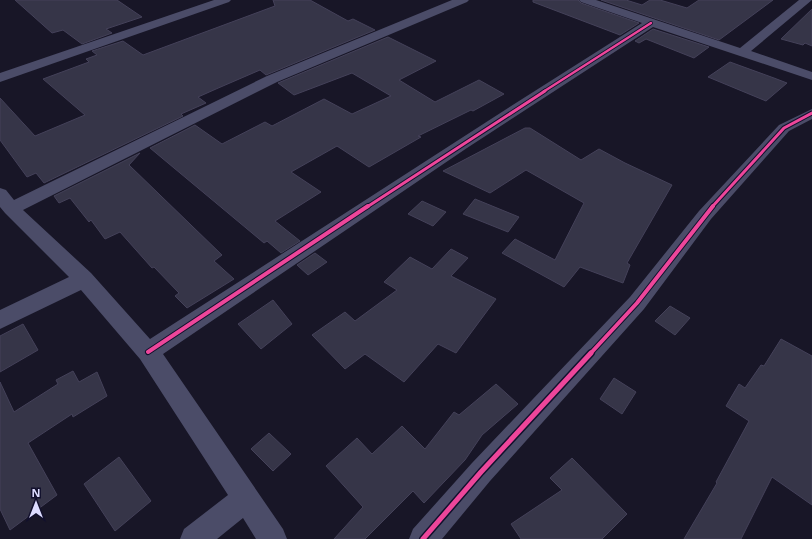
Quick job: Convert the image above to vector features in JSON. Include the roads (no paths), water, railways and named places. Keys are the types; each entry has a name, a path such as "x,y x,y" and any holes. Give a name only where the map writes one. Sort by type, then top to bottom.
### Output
{"street":[{"path":"0,78 225,0"},
{"path":"273,539 148,352 84,279 5,201 272,79 463,0"},
{"path":"585,0 812,76"},
{"path":"741,53 806,0"},
{"path":"148,352 411,178 593,59 651,23"},
{"path":"423,539 472,482 637,303 705,215 784,128 812,113"},
{"path":"0,320 84,279"},
{"path":"194,539 245,499"}]}
